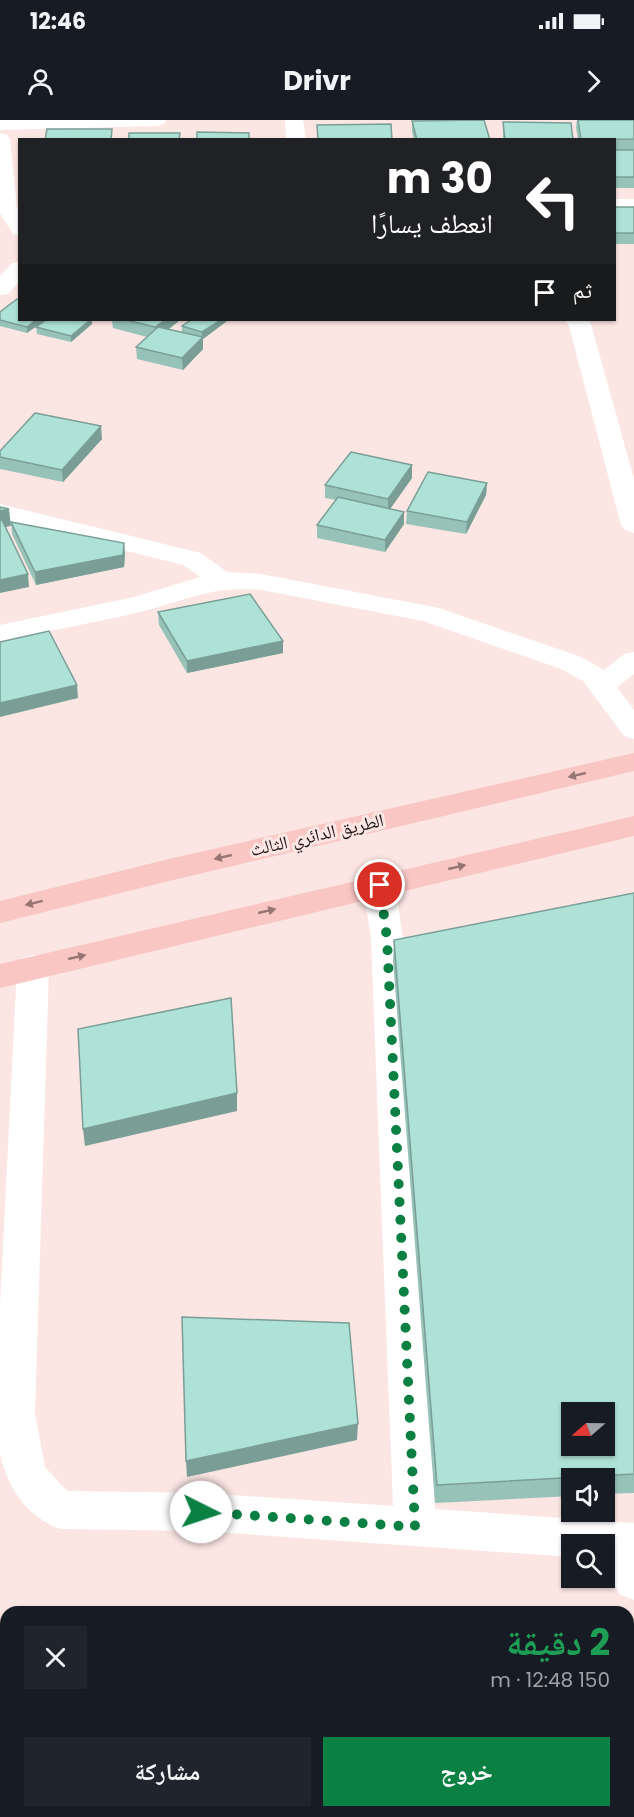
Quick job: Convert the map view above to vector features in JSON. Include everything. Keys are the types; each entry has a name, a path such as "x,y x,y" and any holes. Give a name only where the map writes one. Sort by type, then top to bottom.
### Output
{"highway":[{"name":"الطريق الدائري الثالث","path":"0,912 180,867 634,762"},
{"path":"17,971 634,826"}],"street":[{"path":"10,225 0,139 8,122 157,120"},
{"path":"294,120 296,138"},
{"path":"616,205 634,205"},
{"path":"0,289 18,270"},
{"path":"577,321 624,449 634,525"},
{"path":"0,512 192,560 220,580"},
{"path":"158,599 192,560"},
{"path":"0,633 158,599 207,582 220,580 261,582 429,614 571,663 593,675 634,730"},
{"path":"602,685 634,660"},
{"path":"380,885 387,939 415,1527"},
{"path":"17,971 15,1413 19,1455 35,1490 44,1500 60,1510 201,1512 634,1543"},
{"path":"634,1543 627,1551 626,1557 634,1580"}],"building":[{"path":"484,120 489,138 416,138 412,121"},
{"path":"578,120 634,120 634,139 581,138"},
{"path":"503,122 571,123 573,138 505,138"},
{"path":"391,124 392,138 318,138 317,125"},
{"path":"47,129 112,129 111,138 45,138"},
{"path":"197,132 249,133 249,138 197,138"},
{"path":"129,133 180,133 179,138 129,138"},
{"path":"616,150 634,150 634,177 616,177"},
{"path":"616,207 634,207 634,233 616,233"},
{"path":"17,299 18,321 35,321 27,327 0,320 0,312"},
{"path":"45,321 89,321 71,336 36,327"},
{"path":"130,321 164,321 155,327"},
{"path":"190,321 219,321 202,332 182,326"},
{"path":"158,327 203,337 182,358 136,347"},
{"path":"35,413 101,426 62,470 0,457 0,451"},
{"path":"351,452 412,465 388,499 325,485"},
{"path":"428,472 487,483 467,522 407,511"},
{"path":"338,497 404,512 385,540 317,525"},
{"path":"0,520 2,520 28,574 0,580"},
{"path":"11,522 124,543 123,555 35,572"},
{"path":"250,594 283,641 187,661 158,612"},
{"path":"49,631 77,685 0,703 0,642"},
{"path":"634,893 634,1474 615,1475 615,1468 561,1468 561,1478 437,1485 394,940"},
{"path":"231,998 237,1093 83,1129 78,1029"},
{"path":"182,1317 349,1323 358,1424 186,1461"}],"route":[{"path":"201,1512 415,1527 387,939 380,885"}]}
